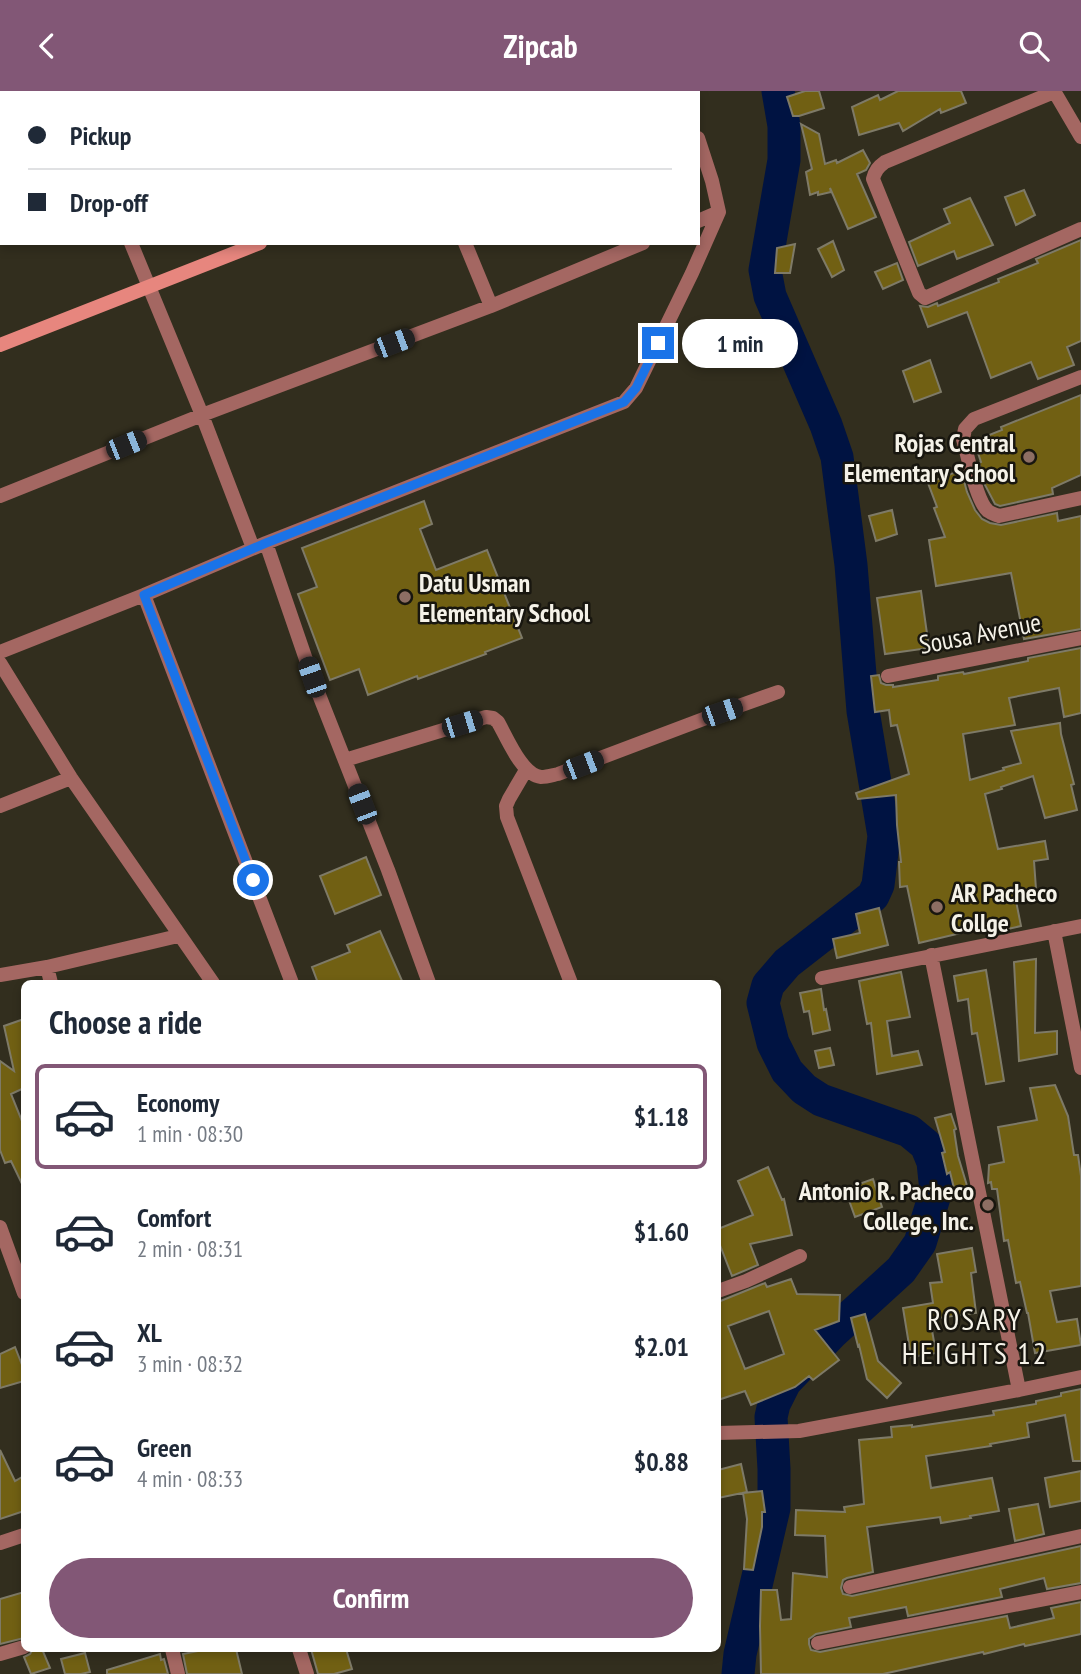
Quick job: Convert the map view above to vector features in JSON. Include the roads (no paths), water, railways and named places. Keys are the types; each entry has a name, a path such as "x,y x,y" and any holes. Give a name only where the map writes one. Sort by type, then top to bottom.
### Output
{"street":[{"path":"1081,137 1054,92 885,162 874,172 873,179 919,293 925,297 1081,229"},
{"path":"0,652 624,402 636,388 719,212 700,144"},
{"path":"700,220 719,212"},
{"path":"132,245 260,546 388,870 428,980"},
{"path":"0,345 255,245"},
{"path":"466,245 491,306"},
{"path":"0,496 202,415 491,306 638,245"},
{"path":"1081,377 974,419 965,429 963,439 979,498 991,514 999,516 1081,498"},
{"path":"144,595 291,980"},
{"name":"Sousa Avenue","path":"888,676 1081,638"},
{"path":"0,663 71,778 211,980"},
{"path":"345,760 486,717 494,718 498,722 526,769 543,777 558,774 778,692"},
{"path":"526,769 506,806 507,817 570,980"},
{"path":"0,806 71,778"},
{"path":"822,978 1081,926"},
{"path":"1054,931 1081,1068"},
{"path":"0,975 47,967 178,936"},
{"path":"931,955 1020,1390"},
{"path":"47,967 50,980"},
{"path":"0,1227 21,1285"},
{"path":"721,1290 800,1256"},
{"path":"724,1433 800,1431 1081,1377"},
{"path":"0,1543 21,1536"},
{"path":"850,1587 1081,1536"},
{"path":"818,1643 1081,1592"},
{"path":"0,1654 21,1648"},
{"path":"173,1652 178,1674"},
{"path":"300,1652 307,1674"}],"waterway":[{"path":"738,1674 740,1654 774,1508 771,1417 774,1404 785,1382 832,1333 901,1270 920,1243 936,1191 933,1162 926,1145 909,1131 821,1100 804,1089 787,1071 773,1043 763,1003 768,985 787,963 873,896 878,885 884,836 863,711 851,565 837,457 826,425 770,296 765,270 784,160 784,126 778,91"}],"place":[{"name":"Rojas Central Elementary School","path":"1029,457"},
{"name":"Datu Usman Elementary School","path":"405,597"},
{"name":"AR Pacheco Collge","path":"937,907"},
{"name":"Antonio R. Pacheco College, Inc.","path":"988,1205"}],"district":[{"name":"ROSARY HEIGHTS 12","path":"975,1336"}]}
